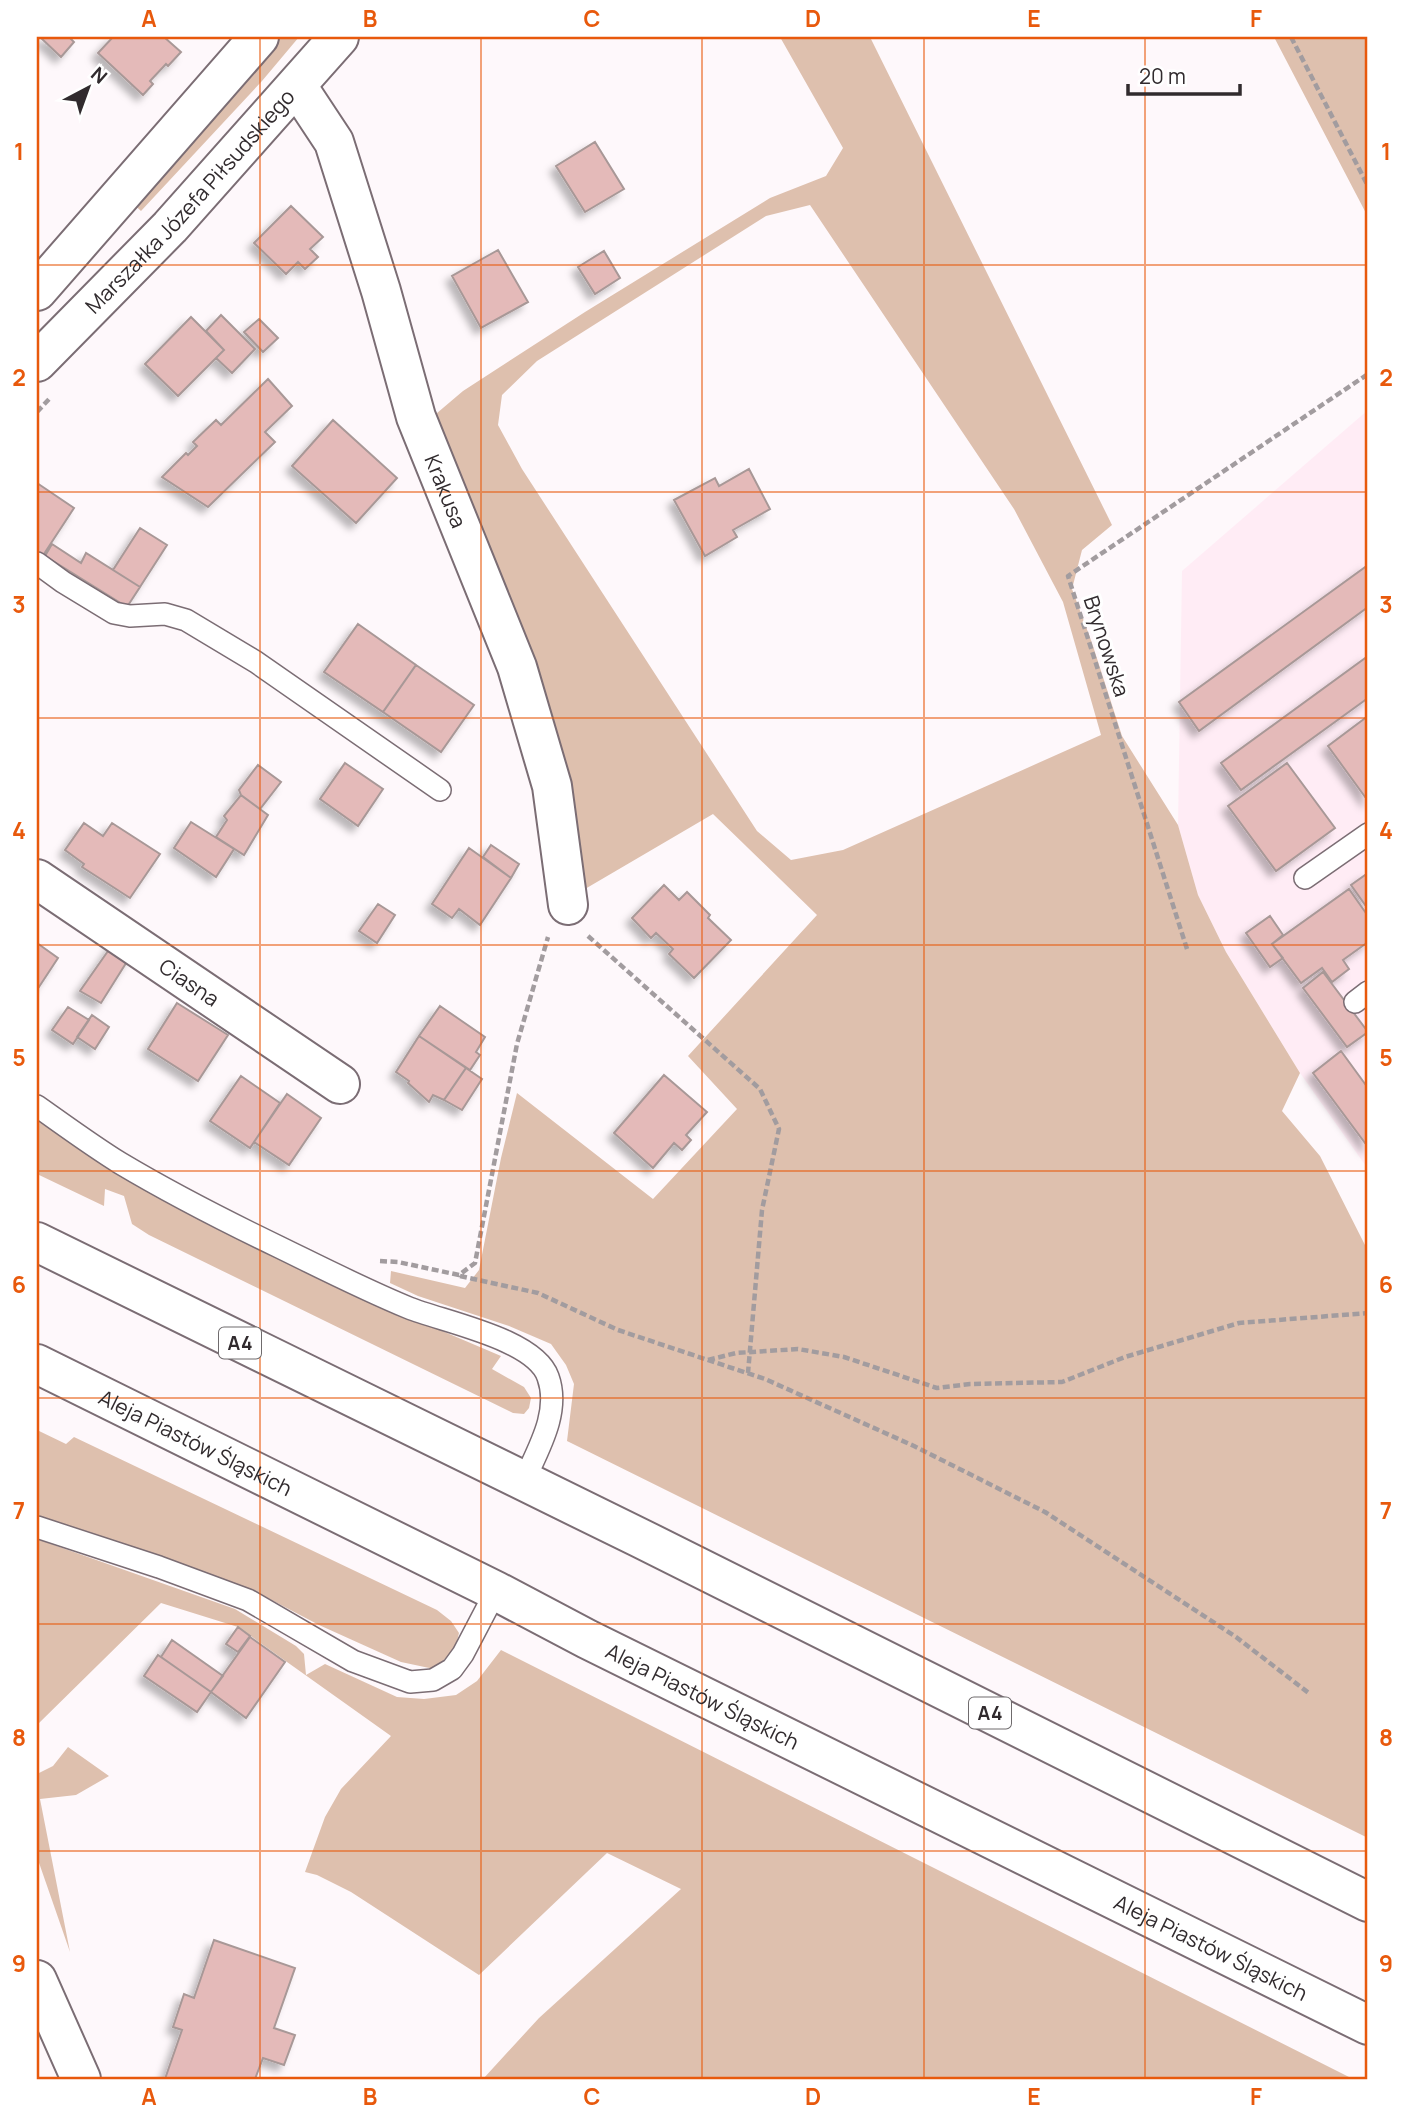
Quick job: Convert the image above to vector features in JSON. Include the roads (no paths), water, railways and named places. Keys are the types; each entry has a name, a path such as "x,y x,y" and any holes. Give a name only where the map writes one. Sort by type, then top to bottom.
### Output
{"main road":[{"path":"37,291 259,37"},
{"name":"Marszałka Józefa Piłsudskiego","path":"37,362 50,321 170,227 340,37"},
{"name":"Krakusa","path":"297,86 334,142 381,291 416,417 517,667 552,786 568,905"},
{"name":"Ciasna","path":"37,879 340,1084"},
{"name":"A4","path":"37,1242 523,1483 640,1538 1368,1902"},
{"name":"Aleja Piastów Śląskich","path":"37,1364 1368,2025"},
{"path":"39,1992 81,2079"}],"lane":[{"path":"37,563 114,613 130,616 165,614 186,620 256,662 440,790"},
{"path":"1305,878 1368,834"},
{"path":"37,1106 118,1162 198,1208 410,1308 505,1340 535,1359 548,1376 550,1412 548,1426 523,1483"},
{"path":"37,1527 248,1600 353,1661 410,1682 433,1680 452,1670 496,1591"}]}
